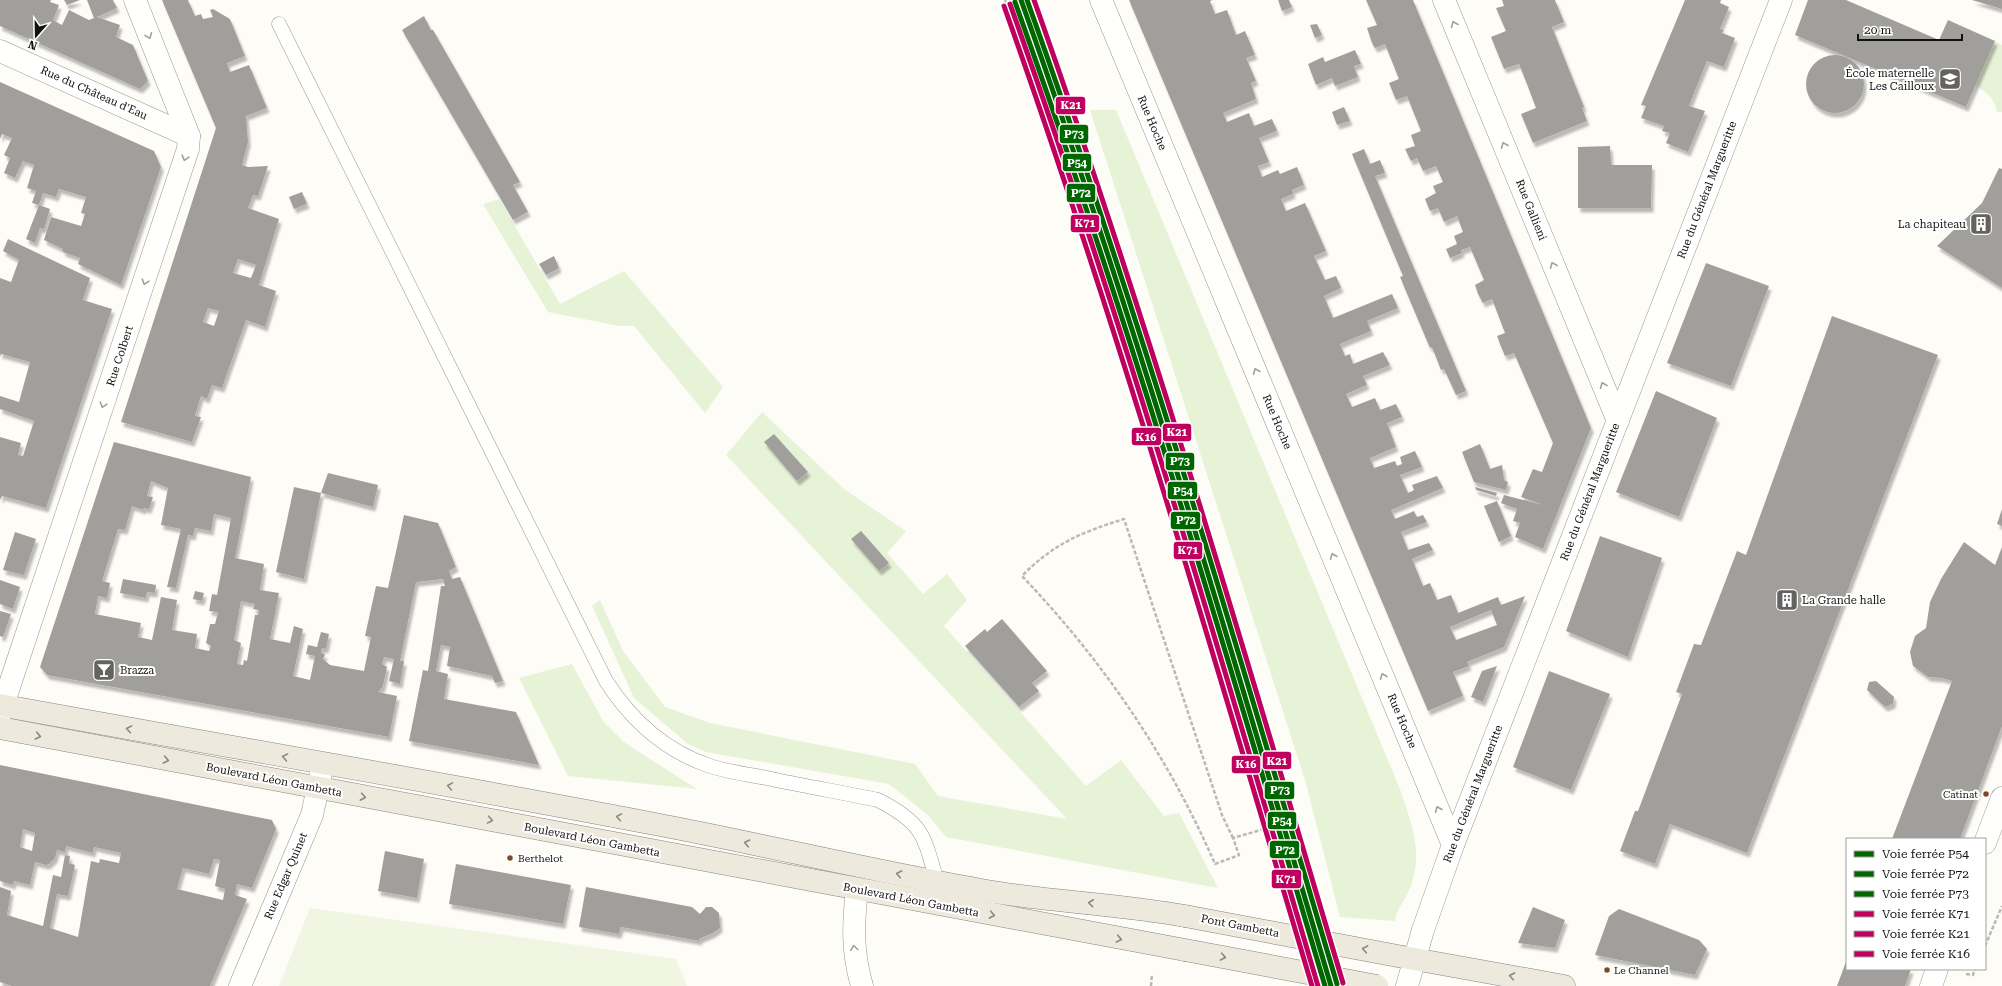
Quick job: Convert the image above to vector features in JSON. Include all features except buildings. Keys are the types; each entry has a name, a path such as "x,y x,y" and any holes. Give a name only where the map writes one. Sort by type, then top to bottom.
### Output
{"main road":[{"name":"Boulevard Léon Gambetta","path":"1,708 656,824 937,882 1024,896 1139,908 1185,916"},
{"name":"Boulevard Léon Gambetta","path":"0,728 1377,986"},
{"name":"Pont Gambetta","path":"1185,916 1409,957"},
{"path":"1409,957 1564,986"}],"street":[{"path":"135,0 189,136"},
{"name":"Rue Hoche","path":"1101,0 1453,845"},
{"name":"Rue Gallieni","path":"1444,0 1618,421"},
{"name":"Rue du Général Margueritte","path":"1407,986 1409,957 1781,0"},
{"name":"Rue du Château d'Eau","path":"0,51 189,136"},
{"name":"Rue Colbert","path":"1,708 185,162 189,136"},
{"name":"Rue Edgar Quinet","path":"240,986 312,815 323,764"},
{"path":"1986,839 2002,798"},
{"path":"857,889 853,939 862,986"},
{"path":"1931,986 1937,970"}],"lane":[{"path":"279,24 606,681 617,699 646,730 675,751 691,759 727,770 878,800 895,809 911,821 922,834 937,882"}],"path":[{"path":"1005,0 1032,75 1054,150 1094,259 1191,571 1236,734 1242,763 1248,775 1290,912"},
{"path":"1124,519 1222,815 1233,838 1239,855 1215,864 1196,820 1170,772 1144,730 1095,659 1060,616 1022,576 1042,556 1062,543 1124,519"},
{"path":"1233,838 1264,829"},
{"path":"1986,944 2002,906"}],"green space":[{"path":"1995,41 2002,45 2002,112 1997,112 1990,96 1975,85"},
{"path":"1090,110 1116,110 1400,789 1414,835 1416,858 1411,886 1396,915 1395,921 1340,917 1305,780"},
{"path":"499,199 560,304 624,271 723,387 705,413 634,326 619,326 548,312 483,204"},
{"path":"762,412 844,489 906,531 887,553 923,594 947,574 967,600 944,626 1086,786 1121,760 1164,816 1179,813 1218,888 946,837 928,815 889,784 706,752 688,744 634,698 592,606 600,600 623,651 665,707 710,723 915,764 938,796 1067,819 726,455"},
{"path":"572,664 603,721 625,743 697,789 568,776 519,678"},
{"path":"310,908 676,959 687,986 279,986"}],"rail line":[{"name":"P54","path":"1021,0 1105,245 1183,491 1331,986"},
{"name":"P73","path":"1027,0 1111,244 1189,490 1337,984"},
{"name":"K21","path":"1034,0 1117,244 1195,489 1343,983"},
{"name":"P72","path":"1015,2 1099,246 1177,492 1325,986"},
{"name":"K71","path":"1010,4 1093,247 1171,493 1318,986"},
{"name":"K16","path":"1004,6 1087,249 1126,372 1202,617 1312,986"}],"place":[{"name":"École maternelle Les Cailloux","path":"1950,79"},
{"name":"La chapiteau","path":"1981,224"},
{"name":"La Grande halle","path":"1787,600"},
{"name":"Brazza","path":"104,670"},
{"name":"Catinat","path":"1986,794"},
{"name":"Berthelot","path":"510,858"},
{"name":"Le Channel","path":"1607,970"}]}
